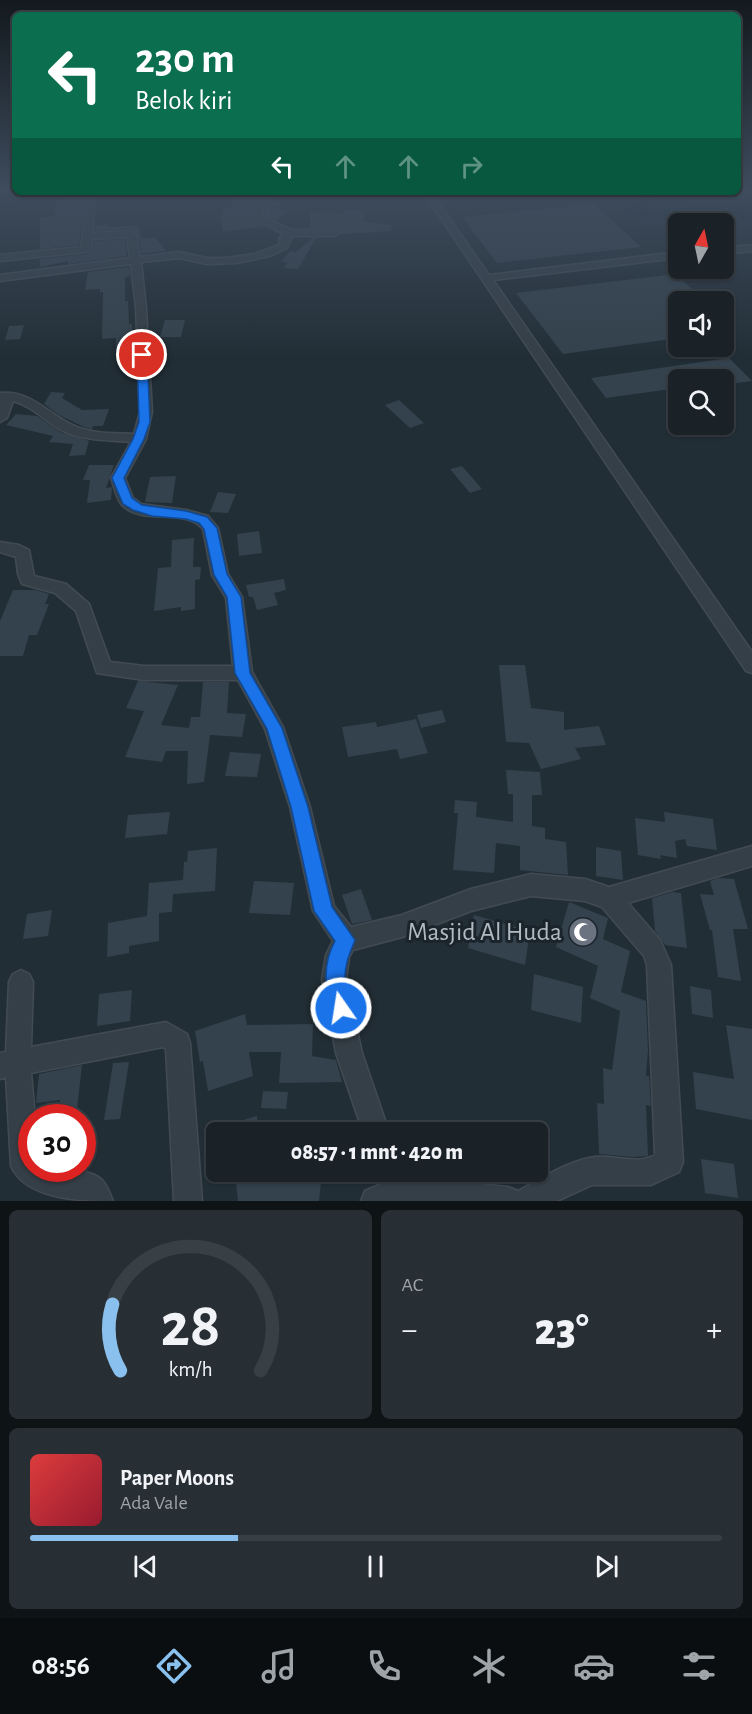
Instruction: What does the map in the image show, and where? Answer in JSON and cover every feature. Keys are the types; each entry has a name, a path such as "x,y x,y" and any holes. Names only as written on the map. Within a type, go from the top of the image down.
{"street":[{"path":"0,258 64,246"},
{"path":"87,246 89,265"},
{"path":"134,246 146,412 139,439 118,478 120,487 127,501 137,508 152,512 186,515 203,520 210,528 220,575 234,597 243,673 274,728 300,807 324,911 346,940"},
{"path":"0,278 89,265 184,255 203,260 223,261 258,255 284,246"},
{"path":"465,246 752,666"},
{"path":"734,250 752,248"},
{"path":"487,278 668,256"},
{"path":"0,418 5,397 28,402 76,431 139,439"},
{"path":"0,547 15,549 23,554 26,562 25,574 28,580 60,588 83,608 103,668 144,673 243,673"},
{"path":"609,898 752,856"},
{"path":"373,1122 345,1039 334,980 338,955 346,940 402,926 471,900 531,885 585,890 609,898 652,948 659,966 669,1161 662,1168 651,1172 592,1171 528,1201"},
{"path":"21,982 9,1064 25,1166 46,1180 91,1188 99,1201"},
{"path":"9,1064 166,1034 176,1040 188,1201"},
{"path":"375,1201 397,1182"},
{"path":"404,1182 508,1201"}],"building":[{"path":"40,246 69,246 40,249"},
{"path":"93,246 126,246 127,256 68,264 68,261 40,267 40,259 87,254"},
{"path":"140,246 162,246 166,251 142,254"},
{"path":"303,246 311,246 298,269 284,268 287,263 281,261 290,251 296,252"},
{"path":"484,246 641,247 497,263"},
{"path":"129,267 130,276 125,277 125,301 128,301 129,324 132,324 134,350 116,352 116,338 102,339 103,292 100,292 100,289 85,290 88,272"},
{"path":"668,275 668,279 681,279 694,291 668,291 668,339 563,354 516,293"},
{"path":"165,320 185,320 181,337 160,337"},
{"path":"24,325 20,339 5,340 9,326"},
{"path":"729,358 752,381 734,383 734,369 668,369 668,389 606,398 591,378"},
{"path":"51,392 65,393 62,398 82,410 109,409 103,426 93,426 92,429 84,427 59,415 44,404"},
{"path":"399,400 424,423 410,428 385,405"},
{"path":"16,414 37,416 60,432 89,441 85,455 69,456 73,444 49,442 53,436 6,425"},
{"path":"89,465 114,465 106,488 112,487 111,500 87,503 90,480 83,480"},
{"path":"462,466 482,489 470,493 450,469"},
{"path":"176,476 172,503 145,502 150,477"},
{"path":"218,492 236,494 228,513 210,512"},
{"path":"259,531 262,553 239,556 237,534"},
{"path":"194,538 193,567 201,567 200,579 195,580 195,609 181,611 181,607 154,611 158,568 171,567 172,540"},
{"path":"284,579 286,590 274,593 278,605 257,610 253,597 249,597 246,585"},
{"path":"13,590 36,590 49,594 45,604 49,604 37,635 29,635 23,656 0,656 0,621"},
{"path":"499,665 525,665 531,708 564,712 564,730 599,726 606,745 575,748 581,759 541,769 529,743 506,742"},
{"path":"138,681 178,685 161,725 189,728 191,717 200,717 203,682 229,682 227,713 246,714 242,737 210,735 204,782 187,784 188,751 166,751 162,762 125,757 144,711 126,708"},
{"path":"442,710 446,722 421,728 417,715"},
{"path":"416,719 428,753 400,759 397,749 348,757 342,727 376,722 377,727"},
{"path":"230,752 261,754 257,777 225,776"},
{"path":"506,770 540,772 542,795 532,795 532,826 545,828 545,839 566,842 568,875 520,870 520,846 496,843 494,873 453,870 458,813 454,813 455,800 477,802 476,817 513,822 513,794 508,794"},
{"path":"170,812 167,834 125,838 128,815"},
{"path":"664,812 713,819 717,850 687,846 685,839 675,841 677,858 660,855 661,859 638,855 635,818 665,822"},
{"path":"596,847 621,851 623,880 596,876"},
{"path":"217,848 215,891 173,894 172,912 159,913 159,941 129,946 129,953 107,957 108,923 147,916 149,883 183,880 184,862 187,862 188,851"},
{"path":"718,878 734,879 748,929 733,929 741,981 718,977 712,930 710,930 700,894 714,895 710,881"},
{"path":"254,881 294,883 290,915 249,913"},
{"path":"361,889 372,920 352,924 342,895"},
{"path":"673,892 681,893 687,948 665,945 655,931 652,898"},
{"path":"569,902 608,918 603,939 630,951 621,992 646,1001 648,1050 646,1076 649,1076 651,1106 646,1105 648,1156 599,1154 597,1103 604,1104 603,1068 612,1070 620,1011 590,998 598,966 556,947"},
{"path":"52,910 48,936 23,939 27,914"},
{"path":"474,915 530,931 525,965 468,948"},
{"path":"534,974 583,987 581,1023 531,1010"},
{"path":"690,986 711,990 713,1018 692,1014"},
{"path":"132,990 130,1021 97,1026 99,994"},
{"path":"245,1014 247,1025 313,1024 312,1056 336,1060 342,1082 279,1083 281,1052 249,1052 253,1076 208,1091 195,1031"},
{"path":"726,1025 752,1029 752,1120 696,1109 693,1072 734,1079"},
{"path":"129,1062 120,1119 104,1120 113,1063"},
{"path":"82,1065 78,1104 60,1104 60,1100 36,1103 39,1074"},
{"path":"263,1091 288,1092 286,1109 261,1108"},
{"path":"257,1116 258,1122 237,1122"},
{"path":"701,1159 734,1164 738,1198 705,1193"},
{"path":"321,1182 319,1201 238,1201 236,1183"}],"place":[{"name":"Masjid Al Huda","path":"583,932"}],"route":[{"path":"142,355 145,422 139,439 118,478 120,487 127,501 137,508 152,512 186,515 203,520 210,528 220,575 234,597 243,673 274,728 300,807 324,911 346,940 338,955 334,980 341,1008"}]}
